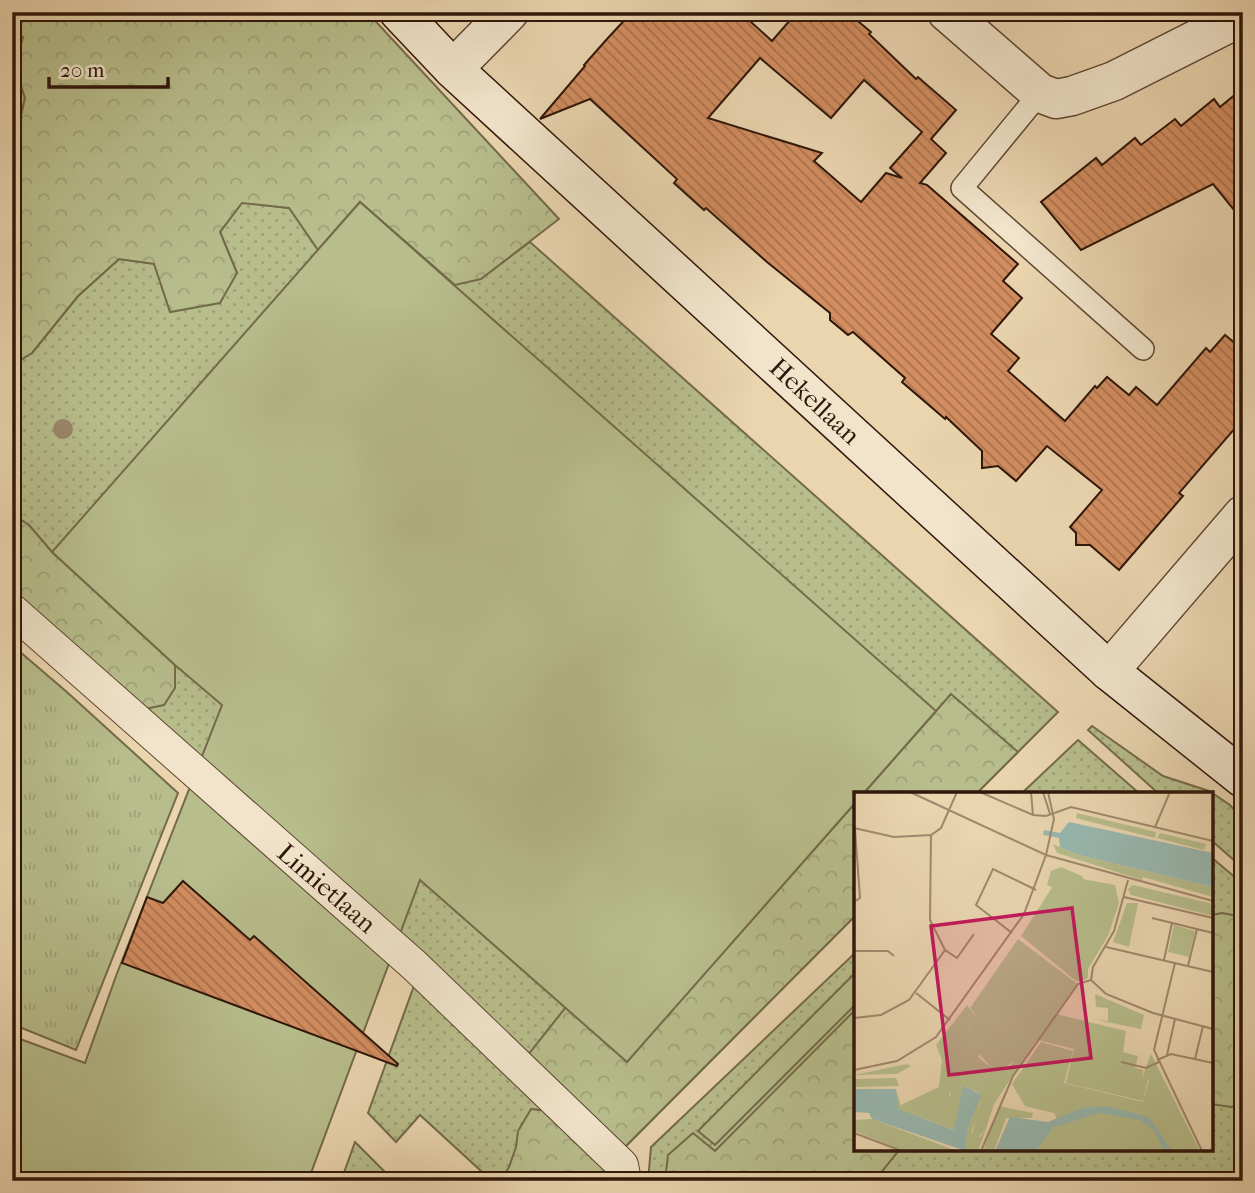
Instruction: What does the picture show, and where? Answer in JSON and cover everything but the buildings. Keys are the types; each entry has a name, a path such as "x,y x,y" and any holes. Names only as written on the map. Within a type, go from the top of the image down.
{"main road":[{"name":"Hekellaan","path":"399,12 453,69 1109,671 1243,778"},
{"path":"453,69 509,12"},
{"path":"947,12 1040,93 1056,99 1114,81 1243,16"},
{"path":"1109,671 1243,515"}],"street":[{"name":"Limietlaan","path":"12,610 414,965 622,1165 625,1181"}],"lane":[{"path":"1040,93 962,188 1143,349"}],"green space":[{"path":"12,12 367,12 559,219 481,279 455,285 360,202 318,250 289,208 242,203 220,232 237,273 220,303 170,312 154,264 119,259 78,296 32,353 12,365 12,164 16,160 18,129 25,98 15,67 23,37 12,41"},
{"path":"24,36 15,67 25,98 18,129 16,160 12,164 12,41"},
{"path":"242,202 289,208 360,202 481,278 530,242 1058,712 978,792 854,792 854,917 622,1150 140,710 52,552 29,525 12,514 12,365 32,353 78,296 119,259 237,273 220,232"},
{"path":"360,202 936,711 865,792 854,792 854,804 627,1062 420,880 308,1181 12,1181 12,1036 85,1063 116,976 222,705 52,552"},
{"path":"12,514 29,525 52,552 175,665 175,688 164,705 140,710 12,600"},
{"path":"12,645 178,793 76,1050 12,1024"},
{"path":"951,694 1018,752 978,792 865,792"},
{"path":"1092,726 1163,776 1210,792 1157,792 1088,730"},
{"path":"1078,740 1138,792 1023,792"},
{"path":"1213,794 1230,805 1243,820 1243,868 1213,842"},
{"path":"854,804 854,917 622,1150 524,1060 566,1007 627,1061"},
{"path":"1213,859 1243,884 1243,1181 648,1181 651,1147 854,954 854,1151 1213,1151"},
{"path":"1222,913 1243,917 1243,1103 1231,1107 1213,1104 1213,915"},
{"path":"854,974 854,1006 715,1145 698,1131"},
{"path":"415,983 611,1171 609,1181 474,1181 481,1171 420,1115 396,1142 368,1113"},
{"path":"854,1011 854,1151 898,1151 879,1175 879,1181 665,1181 668,1155 693,1133 715,1151"},
{"path":"531,1109 548,1111 611,1171 609,1181 500,1181 509,1167 518,1131"},
{"path":"355,1142 394,1181 341,1181"}]}
